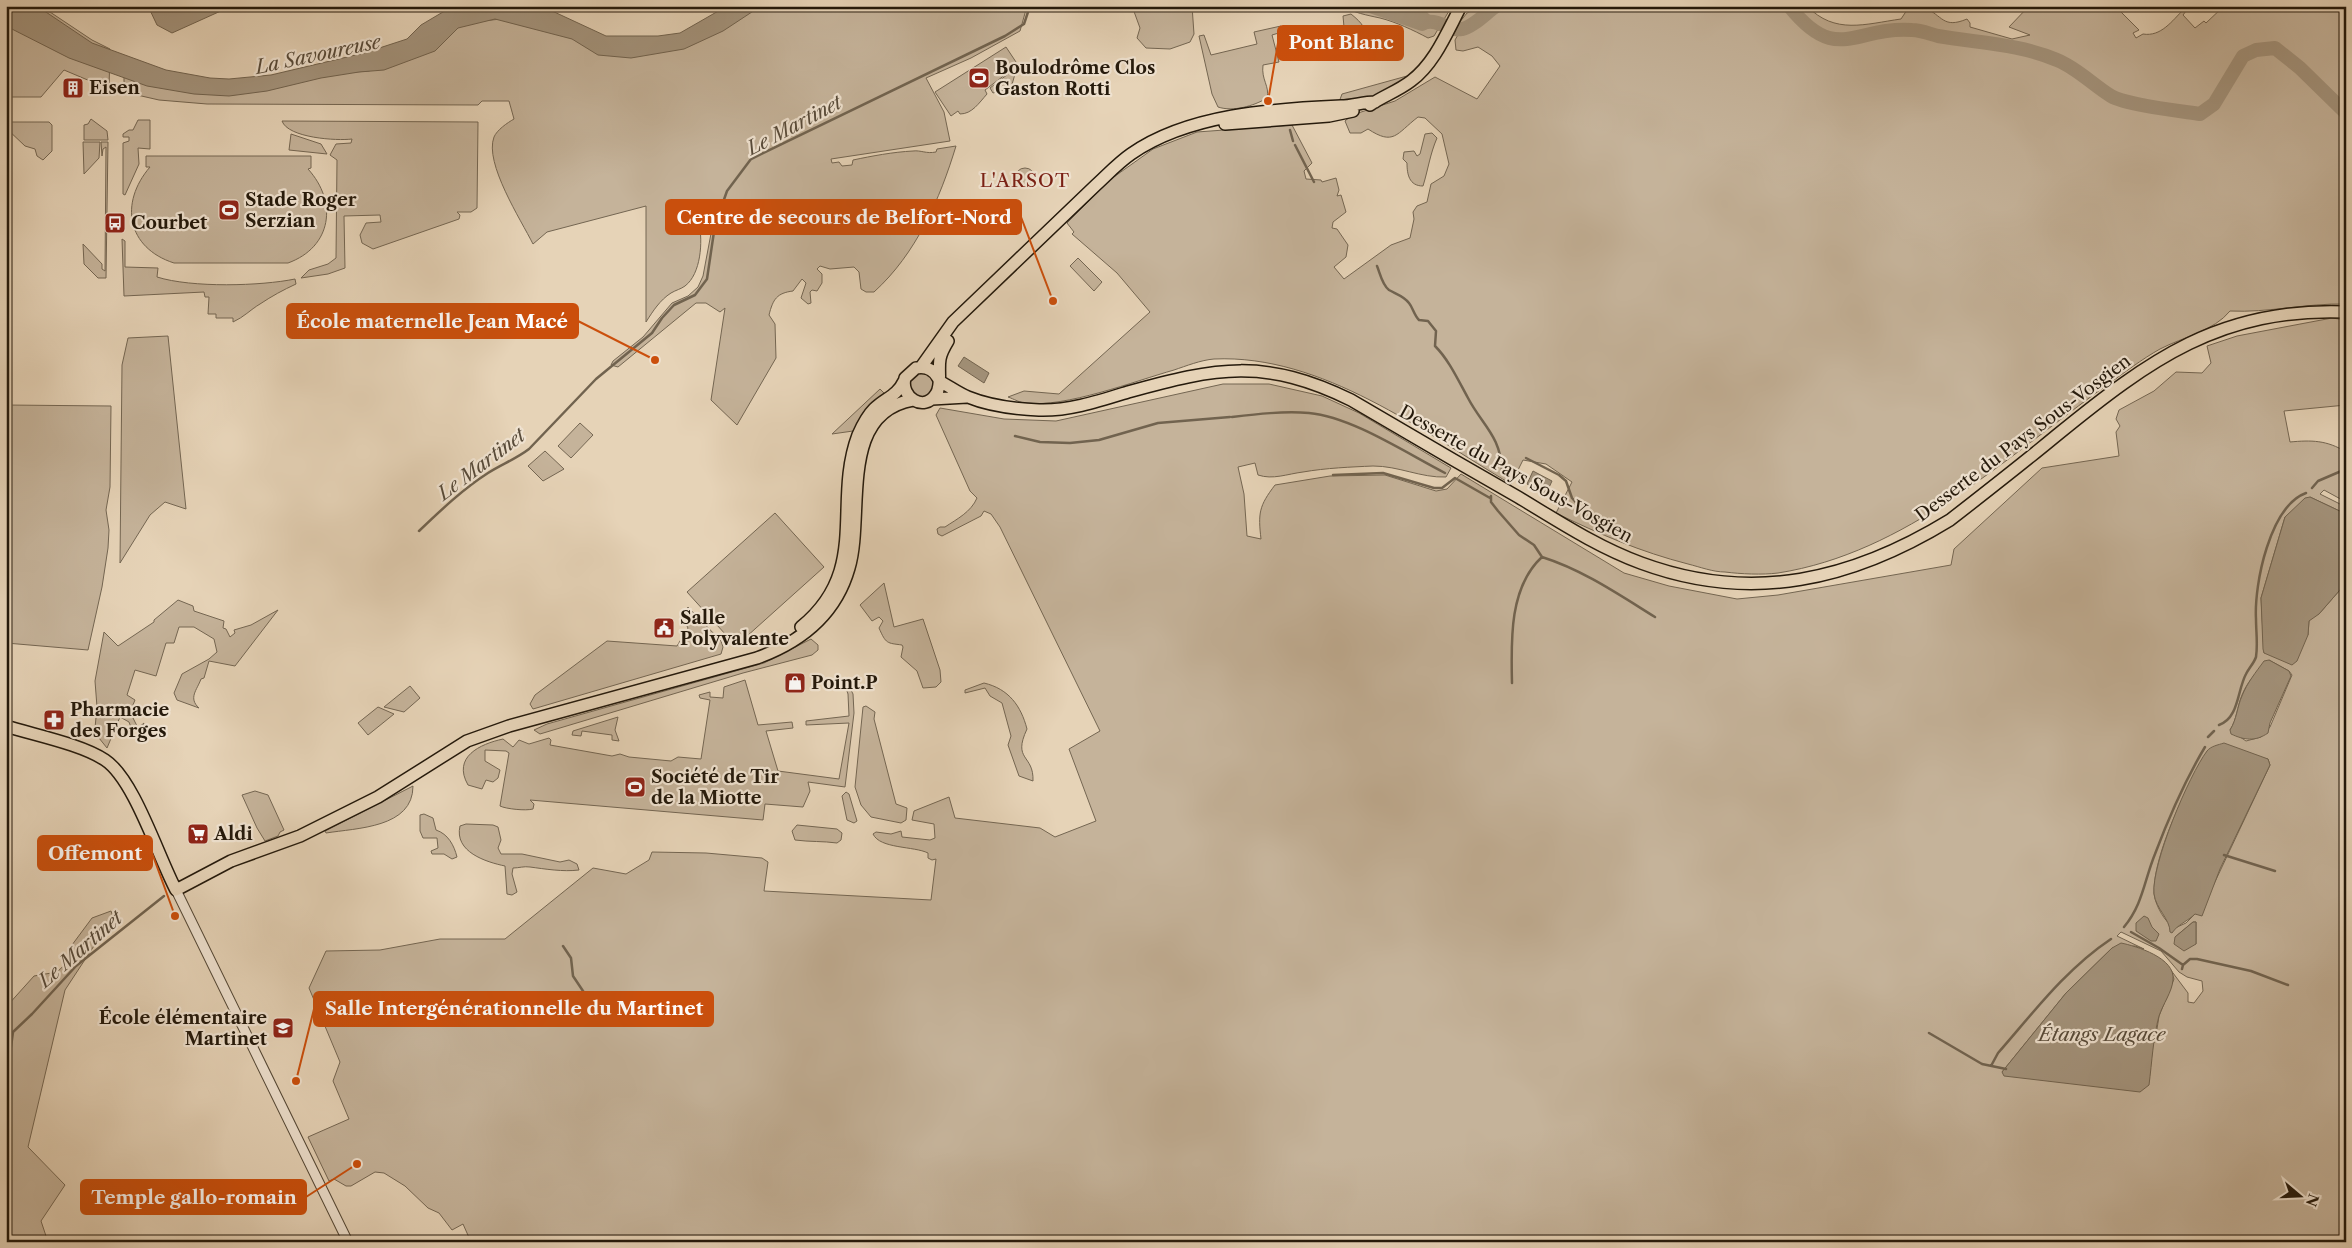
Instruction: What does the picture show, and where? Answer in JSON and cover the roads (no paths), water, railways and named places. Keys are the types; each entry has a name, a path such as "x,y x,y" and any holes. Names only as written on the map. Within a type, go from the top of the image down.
{"main road":[{"path":"921,367 953,322 1096,185 1120,163 1142,148 1168,134 1218,118 1263,111 1375,102 1412,81 1430,61 1459,10"},
{"name":"Desserte du Pays Sous-Vosgien","path":"938,380 967,397 999,405 1040,410 1077,406 1189,376 1214,372 1254,371 1292,377 1331,390 1351,400 1582,535 1639,562 1680,575 1708,580 1764,583 1793,581 1838,572 1864,564 1920,538 1950,520 2141,370 2198,338 2270,316 2346,312"},
{"path":"932,398 938,390 941,356 962,315"},
{"path":"719,667 784,640 805,624 824,603 836,579 845,553 851,467 858,435 868,416 874,409 895,395 911,370 921,367 933,370 938,380"},
{"path":"904,381 906,392 913,400"},
{"path":"6,726 73,747 102,758 112,765 126,782 163,866 176,890 230,862 300,836 378,797 467,741 509,726 757,658 787,645 811,629 830,608 844,582 854,548 857,483 864,440 870,428 884,412 900,403 913,400 923,402 932,398 967,397"}],"street":[{"path":"176,890 348,1242"}],"water":[{"path":"6,6 37,6 92,43 166,70 210,78 229,79 271,75 364,53 407,39 421,25 453,6 536,6 550,10 606,36 658,36 680,33 727,6 761,6 723,31 684,49 631,58 598,55 572,39 495,19 458,28 435,51 384,70 321,78 267,91 229,96 194,94 147,86 69,58 6,26"},
{"path":"148,6 225,6 223,10 172,33 157,25"},
{"path":"964,357 989,373 984,383 958,366"},
{"path":"1533,471 1552,481 1546,494 1527,484"},
{"path":"2310,497 2346,514 2346,583 2319,614 2309,621 2308,635 2297,661 2292,665 2264,653 2261,598 2285,517 2305,498"},
{"path":"2269,660 2289,671 2291,676 2270,723 2268,733 2254,739 2240,738 2231,734 2230,730 2240,700 2246,687 2264,661"},
{"path":"2224,743 2268,759 2270,765 2220,869 2202,916 2195,914 2172,933 2154,894 2158,863 2182,799 2199,763 2209,749"},
{"path":"2144,916 2148,918 2152,927 2159,934 2156,941 2151,941 2136,931 2136,923"},
{"path":"2193,922 2196,922 2196,944 2184,951 2174,944 2175,937"},
{"name":"Étangs Lagace","path":"2121,943 2154,954 2168,965 2172,972 2172,984 2157,1024 2149,1085 2140,1092 2004,1076 2002,1072 2066,993 2112,948"}],"waterway":[{"name":"Le Martinet","path":"419,531 470,486 529,449 596,379 652,333 674,305 695,295 707,279 715,225 727,191 751,159 1005,36 1024,24 1030,6"},
{"path":"1370,6 1422,24 1432,22 1457,29 1471,26 1496,6"},
{"path":"1411,6 1427,22"},
{"path":"1789,6 1806,24 1820,34 1834,39 1847,39 1892,30 1912,30 1938,36 2014,47 2064,63 2104,92 2118,99 2200,114 2214,104 2243,56 2256,50 2275,48 2300,68 2346,113"},
{"path":"1290,130 1293,141"},
{"path":"1295,145 1314,182"},
{"path":"1377,266 1387,288 1405,299 1419,320 1428,321 1436,331 1435,346 1449,364 1473,407 1490,432 1498,449 1502,471"},
{"path":"1232,417 1290,412 1326,416 1361,428 1445,473"},
{"path":"1015,436 1040,442 1070,443 1099,440 1158,423 1230,417"},
{"path":"1526,458 1559,475 1566,481 1572,498 1580,507 1601,518"},
{"path":"2312,488 2318,481 2346,469"},
{"path":"1333,475 1383,473 1434,488 1442,488 1455,478 1490,498"},
{"path":"2219,725 2226,721 2234,710 2243,681 2256,657 2258,586 2261,567 2274,529 2283,513 2293,501 2306,493"},
{"path":"1491,496 1491,502 1498,511 1519,535 1534,545 1542,557 1586,576 1655,617"},
{"path":"1512,683 1512,633 1518,599 1523,583 1531,569 1542,557"},
{"path":"2208,737 2214,731"},
{"path":"2124,927 2139,901 2155,854 2177,800 2205,747"},
{"path":"2224,855 2275,871"},
{"name":"Le Martinet","path":"6,1083 13,1032 76,966 164,896"},
{"path":"2131,932 2183,965 2182,969"},
{"path":"1991,1066 1998,1053 2051,992 2079,964 2111,939"},
{"path":"563,946 571,958 573,976 593,1006"},
{"path":"2183,965 2190,959 2197,959 2251,971 2288,985"},
{"path":"1929,1033 1982,1064 2006,1069"}],"place":[{"name":"Boulodrôme Clos Gaston Rotti","path":"979,78"},
{"name":"Eisen","path":"73,88"},
{"name":"Pont Blanc","path":"1268,101"},
{"name":"Stade Roger Serzian","path":"229,210"},
{"name":"Courbet","path":"115,223"},
{"name":"Centre de secours de Belfort-Nord","path":"1053,301"},
{"name":"École maternelle Jean Macé","path":"655,360"},
{"name":"Salle Polyvalente","path":"664,628"},
{"name":"Point.P","path":"795,683"},
{"name":"Pharmacie des Forges","path":"54,720"},
{"name":"Société de Tir de la Miotte","path":"635,787"},
{"name":"Aldi","path":"198,834"},
{"name":"Offemont","path":"175,916"},
{"name":"École élémentaire Martinet","path":"283,1028"},
{"name":"Salle Intergénérationnelle du Martinet","path":"296,1081"},
{"name":"Temple gallo-romain","path":"357,1164"}],"district":[{"name":"L'ARSOT","path":"1025,180"}],"water label":[{"name":"La Savoureuse","path":"318,54"}]}
